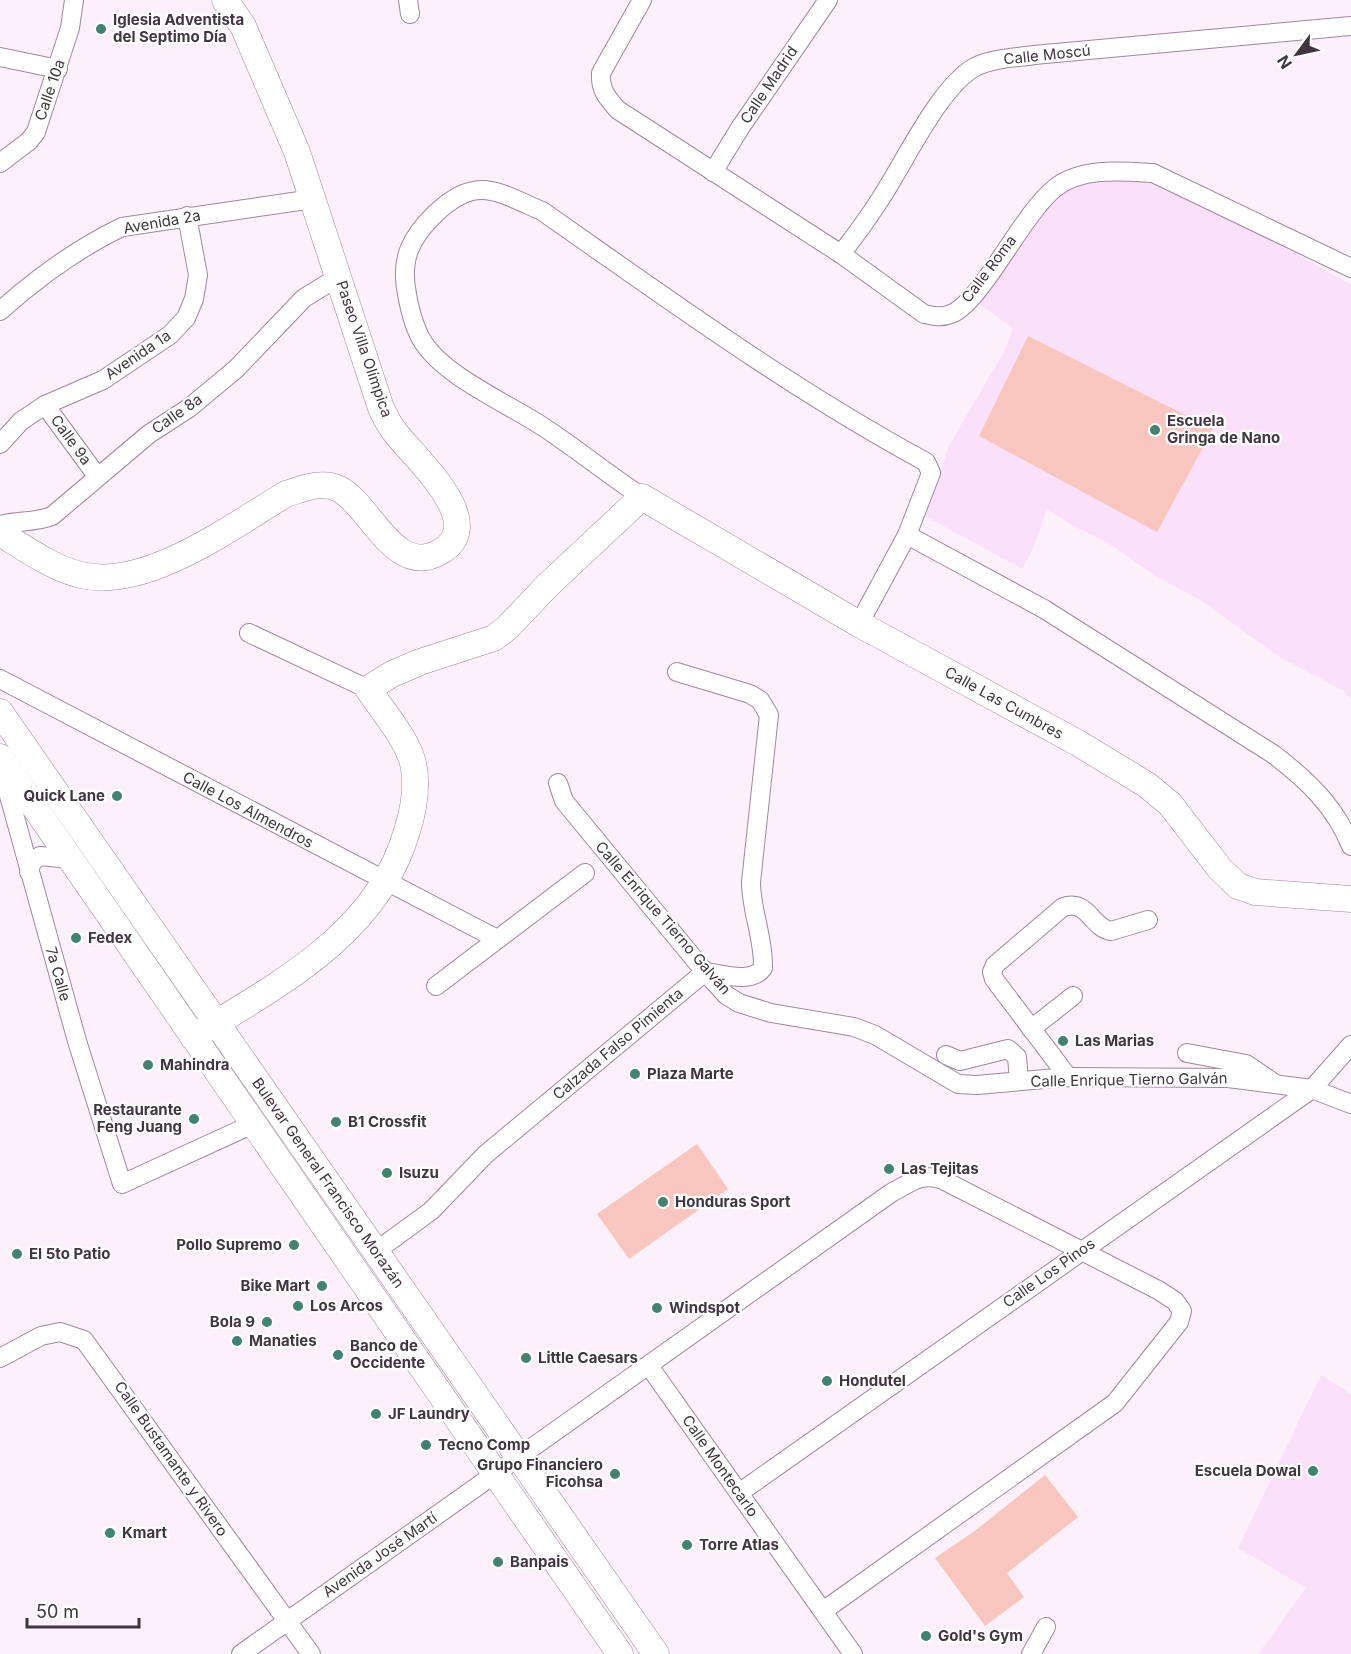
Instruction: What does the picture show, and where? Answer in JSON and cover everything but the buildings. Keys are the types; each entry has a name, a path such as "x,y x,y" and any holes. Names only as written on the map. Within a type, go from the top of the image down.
{"main road":[{"name":"Paseo Villa Olímpica","path":"0,533 54,565 81,575 98,578 151,571 286,494 304,488 328,485 348,495 391,545 405,553 423,556 439,552 450,543 456,531 454,508 448,495 394,431 384,414 340,276 270,85 243,26 225,0"},
{"name":"Calle Las Cumbres","path":"642,497 859,624 1078,743 1147,785 1170,804 1220,869 1238,886 1255,892 1351,899"},
{"path":"193,1037 300,970 336,942 366,909 403,846 412,813 416,781 412,761 368,689 392,674 420,662 494,638 642,497"},
{"name":"Bulevar General Francisco Morazán","path":"0,712 657,1654"},
{"name":"Bulevar General Francisco Morazán","path":"0,757 620,1654"}],"street":[{"name":"Calle 10a","path":"0,164 29,141 36,132 70,28 74,0"},
{"name":"Calle Roma","path":"642,0 601,73 600,86 618,110 841,255 924,314 939,317 953,314 971,298 1030,214 1056,187 1080,176 1120,171 1153,173 1351,268"},
{"name":"Calle Madrid","path":"713,172 740,128 828,0"},
{"name":"Calle Moscú","path":"841,255 881,198 933,111 964,75 975,67 990,61 1034,55 1351,26"},
{"path":"0,57 58,69"},
{"path":"642,497 546,429 445,366 422,341 415,326 408,298 404,264 412,238 457,195 465,191 485,191 505,195 542,211 772,372 855,424 926,462 931,473 907,535 859,624"},
{"name":"Avenida 2a","path":"0,310 33,282 104,236 123,227 313,199"},
{"name":"Avenida 1a","path":"0,444 21,421 45,405 103,380 170,336 186,318 194,299 198,275 187,216"},
{"name":"Calle 8a","path":"0,525 18,520 39,521 52,516 149,434 189,408 236,369 304,298 340,276"},
{"name":"Calle 9a","path":"45,405 97,476"},
{"path":"907,535 1044,609 1273,754 1299,774 1330,807 1351,846"},
{"path":"249,633 368,689"},
{"path":"677,672 750,694 760,700 769,715 751,882 753,906 764,949 763,968 755,976 747,977 705,972"},
{"name":"Calle Los Almendros","path":"0,679 497,939"},
{"name":"7a Calle","path":"0,763 77,1041 122,1184 253,1124"},
{"name":"Calle Enrique Tierno Galván","path":"558,783 564,801 705,972 726,994 739,1003 771,1012 854,1027 875,1035 958,1084 1068,1077 1228,1078 1312,1089 1351,1104"},
{"path":"29,872 32,862 40,856 70,859"},
{"path":"436,986 585,873"},
{"path":"1068,1077 994,979 992,972 995,965 1063,907 1072,904 1080,907 1105,930 1111,932 1148,920"},
{"name":"Calzada Falso Pimienta","path":"376,1251 431,1211 486,1154 705,972"},
{"path":"1031,1029 1073,996"},
{"name":"Calle Los Pinos","path":"739,1493 1081,1249 1312,1089 1351,1045"},
{"path":"946,1055 960,1061 1008,1049 1017,1057 1019,1081"},
{"path":"1187,1053 1246,1064 1275,1084"},
{"name":"Avenida José Martí","path":"241,1654 891,1193 919,1177 931,1175 944,1180 1081,1249 1175,1301 1182,1311 1179,1322 1115,1403 823,1611"},
{"name":"Calle Bustamante y Rivero","path":"0,1358 41,1336 60,1332 84,1340 311,1654"},
{"name":"Calle Montecarlo","path":"649,1366 853,1654"},
{"path":"1031,1654 1046,1627"}],"shaded area":[{"name":"Escuela Gringa de Nano","path":"1153,173 1351,285 1351,700 1344,691 1281,658 1203,602 1154,575 1108,543 1073,526 1047,509 1034,546 1022,569 923,515 939,479 948,447 1005,350 1013,328 971,298 1056,187"},
{"path":"1028,336 1213,429 1157,532 979,436"},
{"name":"Honduras Sport","path":"697,1144 728,1189 629,1259 597,1214"},
{"name":"Escuela Dowal","path":"1321,1375 1351,1394 1351,1654 1258,1654 1306,1588 1238,1548"},
{"path":"1045,1475 1078,1517 1007,1573 1024,1597 985,1626 935,1558 976,1530"}],"place":[{"name":"Iglesia Adventista del Septimo Día","path":"101,29"},
{"name":"Escuela Gringa de Nano","path":"1155,430"},
{"name":"Quick Lane","path":"117,796"},
{"name":"Fedex","path":"76,938"},
{"name":"Las Marias","path":"1063,1041"},
{"name":"Mahindra","path":"148,1065"},
{"name":"Plaza Marte","path":"635,1074"},
{"name":"Restaurante Feng Juang","path":"194,1119"},
{"name":"B1 Crossfit","path":"336,1122"},
{"name":"Las Tejitas","path":"889,1169"},
{"name":"Isuzu","path":"387,1173"},
{"name":"Honduras Sport","path":"663,1202"},
{"name":"Pollo Supremo","path":"294,1245"},
{"name":"El 5to Patio","path":"17,1254"},
{"name":"Bike Mart","path":"322,1286"},
{"name":"Los Arcos","path":"298,1306"},
{"name":"Windspot","path":"657,1308"},
{"name":"Bola 9","path":"267,1322"},
{"name":"Manaties","path":"237,1341"},
{"name":"Banco de Occidente","path":"338,1355"},
{"name":"Little Caesars","path":"526,1358"},
{"name":"Hondutel","path":"827,1381"},
{"name":"JF Laundry","path":"376,1414"},
{"name":"Tecno Comp","path":"426,1445"},
{"name":"Escuela Dowal","path":"1313,1471"},
{"name":"Grupo Financiero Ficohsa","path":"615,1474"},
{"name":"Kmart","path":"110,1533"},
{"name":"Torre Atlas","path":"687,1545"},
{"name":"Banpais","path":"498,1562"},
{"name":"Gold's Gym","path":"926,1636"}]}
